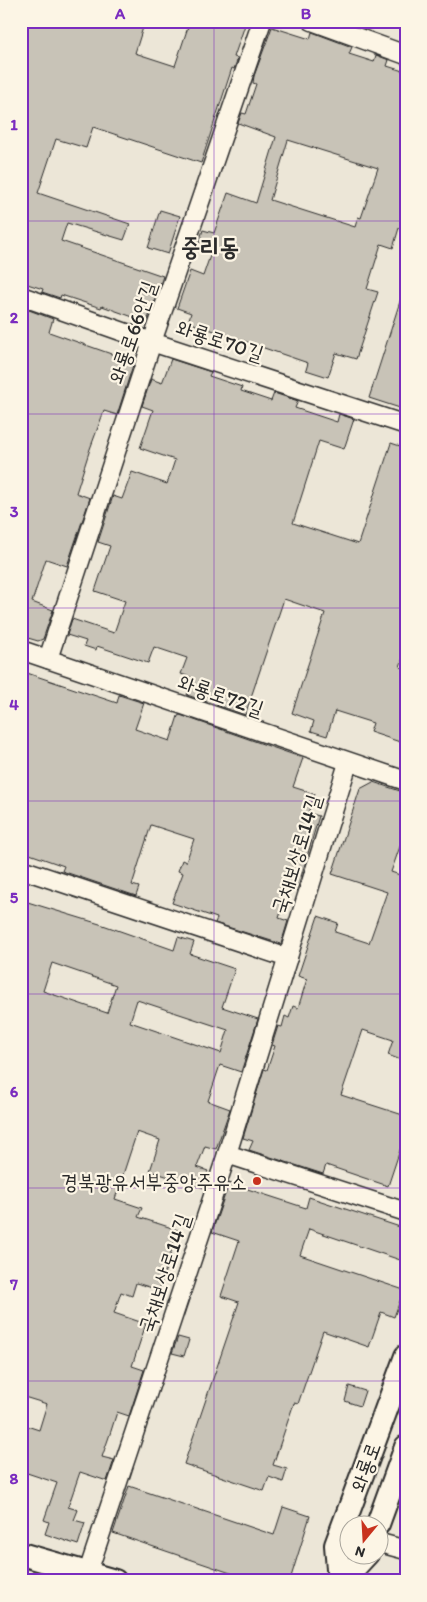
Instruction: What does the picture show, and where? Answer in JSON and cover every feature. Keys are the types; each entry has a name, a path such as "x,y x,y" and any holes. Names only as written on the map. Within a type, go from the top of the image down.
{"main road":[{"name":"와룡로","path":"351,1514 406,1356"},
{"name":"와룡로","path":"382,1514 406,1447"},
{"name":"와룡로","path":"340,1539 336,1545 341,1581"},
{"path":"21,1554 115,1581"},
{"name":"와룡로","path":"341,1581 357,1564"}],"street":[{"name":"와룡로66안길","path":"48,659 152,342 262,21"},
{"path":"312,21 404,50"},
{"name":"와룡로70길","path":"21,296 152,342 406,425"},
{"name":"와룡로72길","path":"21,650 348,763 406,781"},
{"name":"국채보상로14길","path":"88,1572 228,1154 348,763"},
{"path":"21,869 288,958"},
{"path":"228,1154 406,1212"},
{"path":"390,1546 406,1550"}],"shaded area":[{"path":"21,21 406,21 406,1581 21,1581"}],"building":[{"path":"21,21 145,21 135,53 175,66 190,21 233,21 245,25 234,57 238,58 234,69 232,68 201,163 93,127 86,148 56,139 38,193 130,224 124,240 67,223 61,241 163,276 147,322 102,306 101,308 61,295 60,298 42,292 43,289 21,282"},
{"path":"272,27 310,39 312,32 352,47 349,54 374,62 376,55 389,60 387,66 406,72 406,230 399,228 393,248 381,244 367,289 378,292 356,359 336,353 328,377 306,370 308,363 188,322 191,313 177,308 190,271 203,276 213,247 199,242 203,230 214,233 228,193 256,203 276,137 238,123 242,113 246,114 256,84 253,83","holes":["288,140 378,168 361,218 358,217 355,227 270,200"]},
{"path":"160,210 180,216 168,254 148,248"},
{"path":"403,292 406,292 406,410 369,398"},
{"path":"21,307 53,319 49,332 134,362 117,415 104,411 90,449 76,493 90,498 67,566 46,559 32,602 53,610 43,639 38,641 21,636"},
{"path":"171,359 211,372 209,376 242,387 241,391 271,401 274,393 298,401 295,408 337,422 339,414 354,419 344,449 319,441 293,523 358,544 391,443 406,448 406,648 400,667 406,669 406,744 370,732 373,723 335,711 327,736 311,731 314,721 292,713 325,613 284,599 245,715 187,695 193,678 181,674 187,658 154,647 148,663 97,646 96,650 84,646 86,641 67,635 72,619 114,633 125,601 95,591 110,546 98,542 113,496 122,499 132,472 167,484 175,460 140,448 153,410 142,406 151,379 162,383"},
{"path":"21,671 117,703 119,695 144,703 135,729 170,741 178,716 180,715 303,758 293,787 315,794 308,813 319,816 297,891 289,888 279,918 288,921 281,944 215,923 217,918 172,903 183,873 178,871 182,860 186,862 194,839 151,825 132,885 139,887 136,896 62,871 64,866 21,851"},
{"path":"373,782 406,793 406,839 403,838 391,872 406,877 406,1062 388,1055 393,1040 363,1030 341,1095 406,1116 406,1132 388,1186 326,1165 323,1174 249,1150 253,1141 243,1138 264,1069 267,1070 275,1046 272,1045 278,1026 282,1027 285,1016 289,1018 293,1006 298,1008 307,979 298,976 318,916 338,923 335,932 369,943 387,892 332,874 360,789"},
{"path":"21,900 103,925 174,950 178,937 194,942 190,954 235,969 222,1007 258,1019 241,1072 220,1065 208,1101 230,1109 216,1149 205,1146 197,1167 208,1171 204,1188 150,1171 160,1140 137,1132 115,1199 142,1208 138,1217 178,1230 159,1290 136,1283 132,1296 121,1292 114,1313 146,1324 132,1366 144,1370 129,1416 117,1412 102,1457 114,1460 107,1481 80,1472 68,1507 78,1510 74,1520 85,1523 78,1545 45,1534 49,1522 44,1520 57,1483 21,1471 21,1424 39,1430 47,1404 21,1396","holes":["52,963 116,985 107,1013 43,991","137,1000 228,1030 221,1053 130,1022"]},
{"path":"229,1183 306,1208 309,1197 406,1229 406,1262 309,1229 300,1255 404,1290 394,1317 381,1312 369,1347 323,1331 298,1404 294,1403 273,1465 287,1469 283,1482 269,1477 264,1491 184,1464 239,1302 221,1296 239,1241 212,1232"},
{"path":"178,1337 189,1340 184,1356 172,1353"},
{"path":"349,1386 365,1391 360,1406 345,1401"},
{"path":"129,1486 274,1535 283,1507 310,1516 291,1577 288,1581 254,1581 113,1533"}],"place":[{"name":"경북광유서부중앙주유소","path":"257,1181"}],"district":[{"name":"중리동","path":"210,246"}]}
